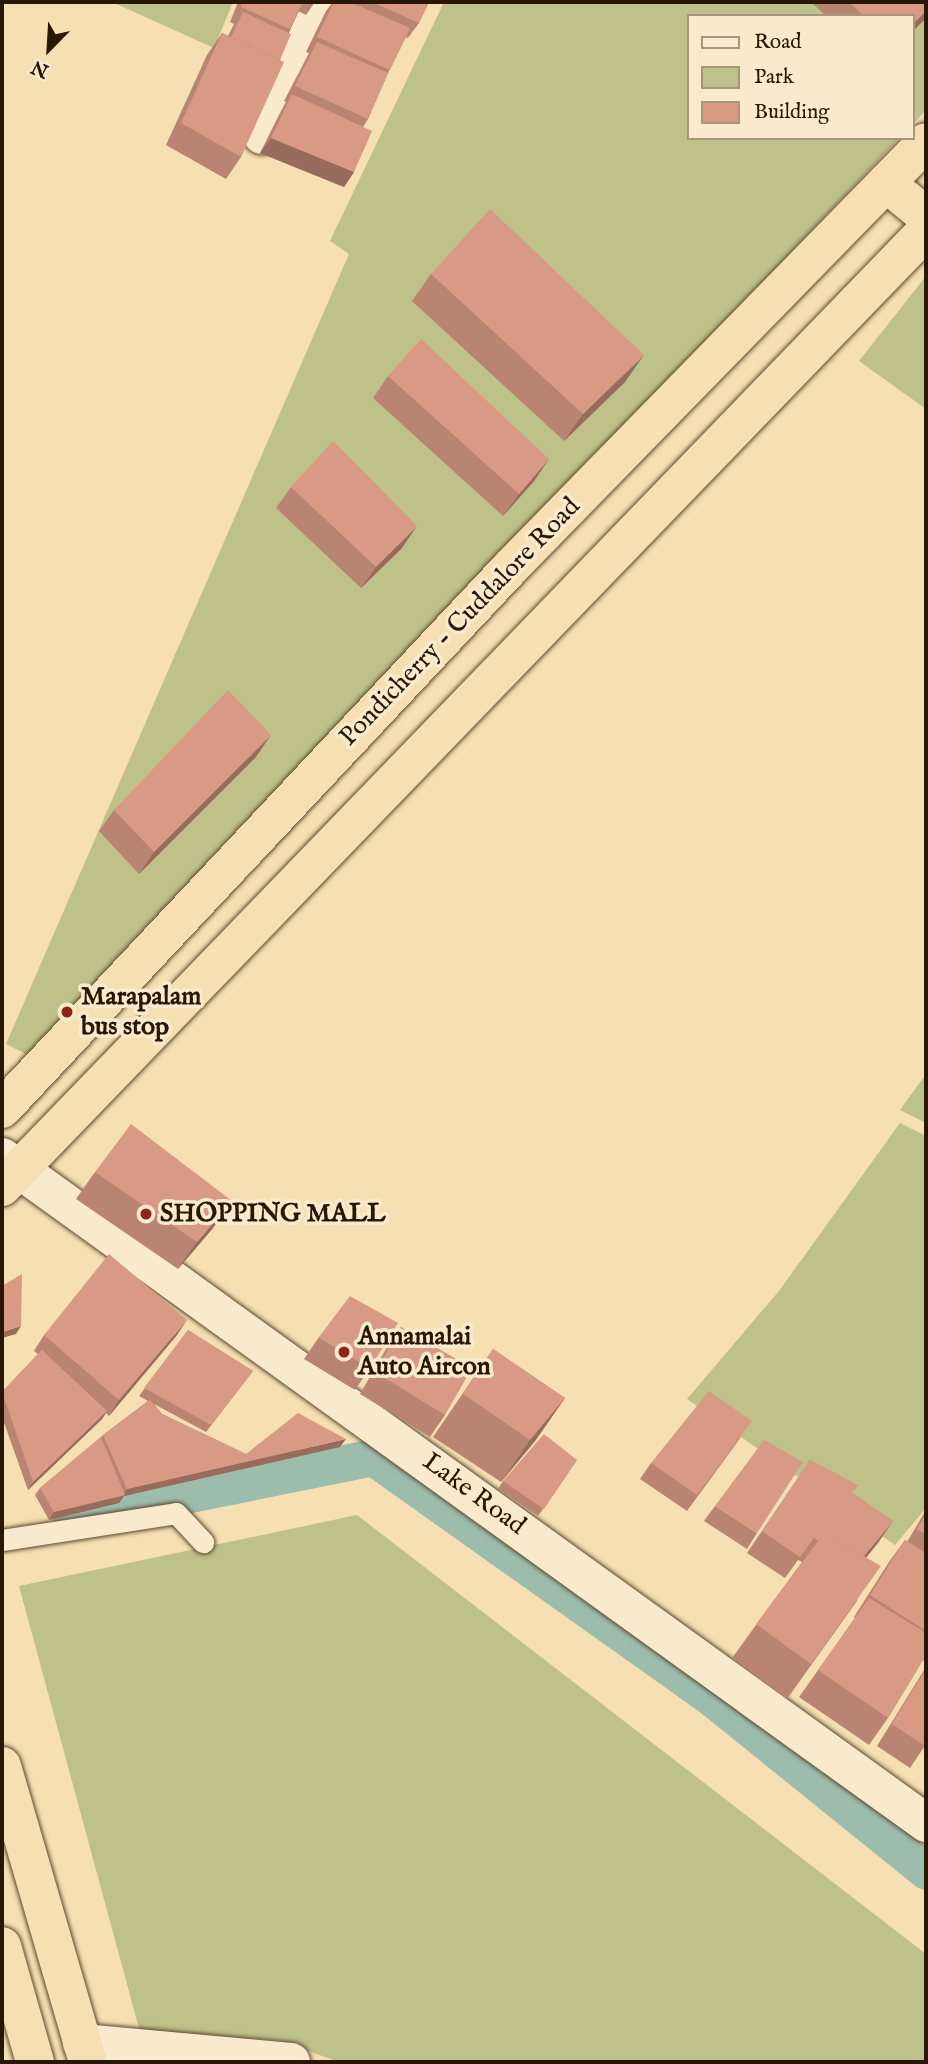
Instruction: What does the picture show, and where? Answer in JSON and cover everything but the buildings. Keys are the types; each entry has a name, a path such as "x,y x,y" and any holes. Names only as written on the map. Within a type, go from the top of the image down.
{"highway":[{"name":"Pondicherry - Cuddalore Road","path":"2,1109 510,568 926,142"},
{"path":"886,183 926,216"},
{"path":"7,1172 926,231"},
{"path":"2,1766 85,2052"},
{"path":"2,1946 35,2062"}],"street":[{"path":"262,135 324,2"},
{"name":"Lake Road","path":"7,1172 413,1452 926,1823"},
{"path":"85,2052 292,2062"}],"lane":[{"path":"2,1540 176,1513 203,1542"}],"green space":[{"path":"112,2 233,2 214,48"},
{"path":"444,2 926,2 926,110 914,123 914,14 687,14 687,140 897,140 32,1057 6,1044 349,254 330,241"},
{"path":"926,276 926,409 859,361"},
{"path":"926,1074 926,1123 900,1110"},
{"path":"900,1123 926,1136 926,1508 895,1545 687,1399 779,1291"},
{"path":"357,1515 926,1954 926,2062 339,2062 277,2040 140,2032 19,1586"}],"waterway":[{"path":"71,1518 373,1457 707,1694 926,1871"}],"place":[{"name":"Marapalam bus stop","path":"67,1012"},
{"name":"SHOPPING MALL","path":"146,1214"},
{"name":"Annamalai Auto Aircon","path":"344,1352"}]}
